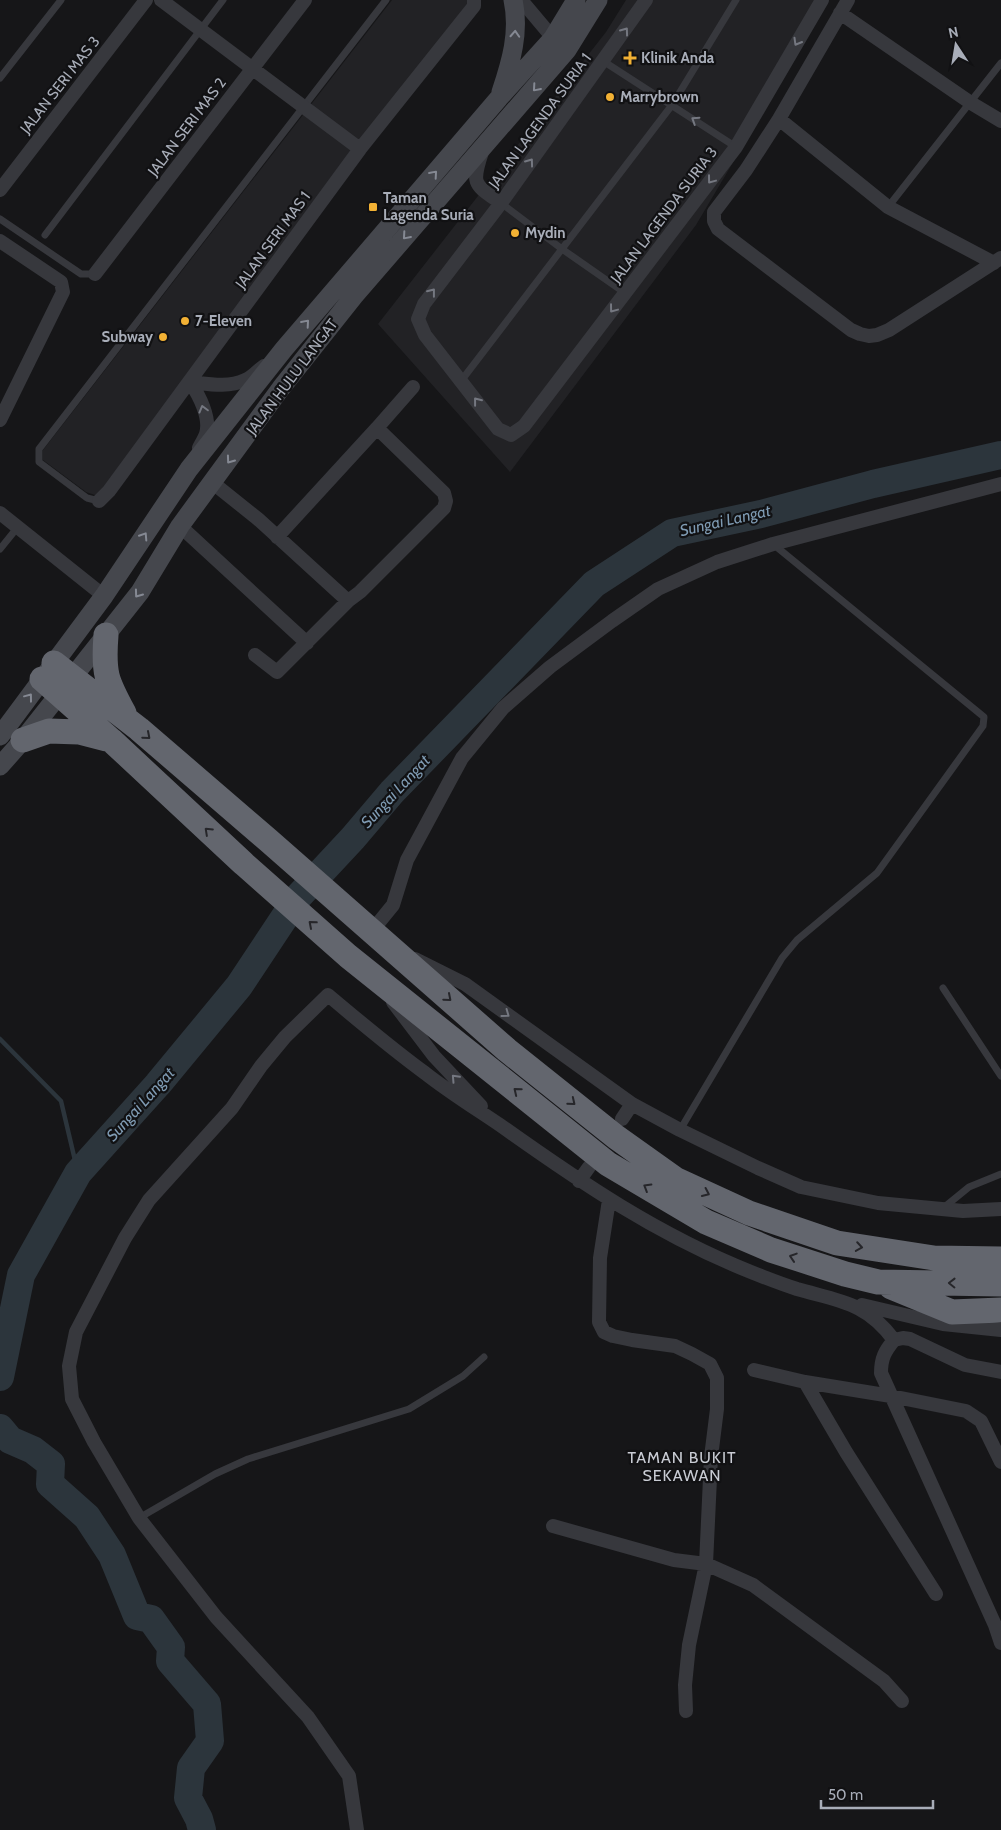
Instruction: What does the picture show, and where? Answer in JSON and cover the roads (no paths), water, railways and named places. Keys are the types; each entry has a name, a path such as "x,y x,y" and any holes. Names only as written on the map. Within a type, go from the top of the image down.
{"highway":[{"path":"106,635 104,665 109,686 127,720"},
{"path":"57,678 127,720 268,840 507,1050 616,1137 674,1179 749,1213 837,1244 934,1258 1001,1259"},
{"path":"57,678 111,740 244,864 348,956 608,1164 706,1222 771,1250 845,1274 878,1282 952,1312 1001,1310"},
{"path":"12,738 49,731 79,732 111,740"},
{"path":"878,1282 1001,1284"}],"main road":[{"path":"499,98 513,54 516,33 513,0"},
{"name":"JALAN HULU LANGAT","path":"0,766 12,738 57,678 104,596 189,469 284,349 499,98 553,38 576,0"},
{"name":"JALAN HULU LANGAT","path":"57,678 106,635 140,592 180,526 281,388 354,296 567,50 598,0"}],"street":[{"name":"JALAN SERI MAS 3","path":"0,190 146,0"},
{"path":"161,0 360,148"},
{"name":"JALAN SERI MAS 2","path":"95,274 305,0"},
{"name":"JALAN SERI MAS 1","path":"99,501 109,491 190,382 360,148 474,6 474,0"},
{"path":"521,0 553,38 567,50"},
{"name":"JALAN LAGENDA SURIA 1","path":"461,382 425,335 418,319 424,304 501,203 646,0"},
{"name":"JALAN LAGENDA SURIA 3","path":"461,382 498,428 511,434 524,426 736,146 822,0"},
{"path":"848,0 779,119 746,170 714,212 714,221 718,229 836,320 860,334 877,335 889,330 998,260"},
{"path":"840,13 971,103 1001,121"},
{"path":"779,119 888,206 998,260"},
{"path":"482,149 476,171 476,183 501,203"},
{"path":"0,241 61,282 63,292 0,420"},
{"path":"190,382 227,385 246,380 284,349"},
{"path":"189,469 206,432 205,411 199,396 190,382"},
{"path":"277,537 413,387"},
{"path":"255,654 277,672 444,508 446,501 444,493 377,428"},
{"path":"213,483 348,601"},
{"path":"1001,484 773,544 716,562 658,588 550,667 502,708 462,758 407,860 394,905 373,932 465,984 632,1104 680,1130 801,1187 878,1203 963,1211 1001,1209"},
{"path":"0,513 104,596"},
{"path":"180,526 307,643"},
{"path":"373,976 434,1056 501,1126"},
{"path":"357,1830 349,1776 313,1724 216,1617 139,1518 94,1442 72,1399 69,1366 76,1332 125,1238 149,1200 232,1108 261,1066 285,1037 328,995 426,1074 579,1181 642,1221 750,1272 796,1289 855,1305 885,1327 894,1340"},
{"path":"622,1119 632,1104"},
{"path":"579,1181 589,1167"},
{"path":"609,1200 600,1258 599,1322 604,1332 632,1340 675,1346 710,1364 717,1378 718,1408 711,1457 706,1564 689,1645 685,1685 686,1711"},
{"path":"796,1289 943,1324 1001,1330"},
{"path":"1001,1372 965,1365 910,1339 902,1338 894,1340 881,1362 881,1373 996,1625 1001,1643"},
{"path":"754,1370 805,1382 966,1411 981,1421 1001,1462"},
{"path":"805,1382 846,1452 936,1594"},
{"path":"554,1526 674,1560 706,1564 753,1585 884,1681 902,1701"}],"lane":[{"path":"0,78 61,0"},
{"path":"45,235 223,0"},
{"path":"99,501 87,498 39,462 39,449 386,0"},
{"path":"461,382 672,106 736,0"},
{"path":"603,61 736,146"},
{"path":"888,206 1001,63"},
{"path":"501,203 562,250 625,293"},
{"path":"0,219 80,274 95,274"},
{"path":"0,549 17,528"},
{"path":"680,1130 782,958 797,940 877,873 983,726 984,717 773,544"},
{"path":"943,988 1001,1076"},
{"path":"941,1209 969,1186 1001,1174"},
{"path":"139,1518 214,1474 248,1459 409,1409 463,1376 484,1356"}],"waterway":[{"name":"Sungai Langat","path":"0,1377 21,1275 78,1173 158,1084 239,986 298,897 353,838 392,792 594,584 672,533 761,514 873,484 1001,455"},
{"path":"0,1039 61,1101 78,1173"},
{"name":"Sungai Langat","path":"0,1428 10,1440 33,1450 51,1464 50,1484 87,1517 112,1555 137,1616 151,1619 171,1647 170,1661 207,1704 210,1741 191,1768 188,1798 199,1819 202,1830"}],"place":[{"name":"Klinik Anda","path":"630,58"},
{"name":"Marrybrown","path":"610,97"},
{"name":"Taman Lagenda Suria","path":"373,207"},
{"name":"Mydin","path":"515,233"},
{"name":"7-Eleven","path":"185,321"},
{"name":"Subway","path":"163,337"}],"district":[{"name":"TAMAN BUKIT SEKAWAN","path":"682,1466"}]}
